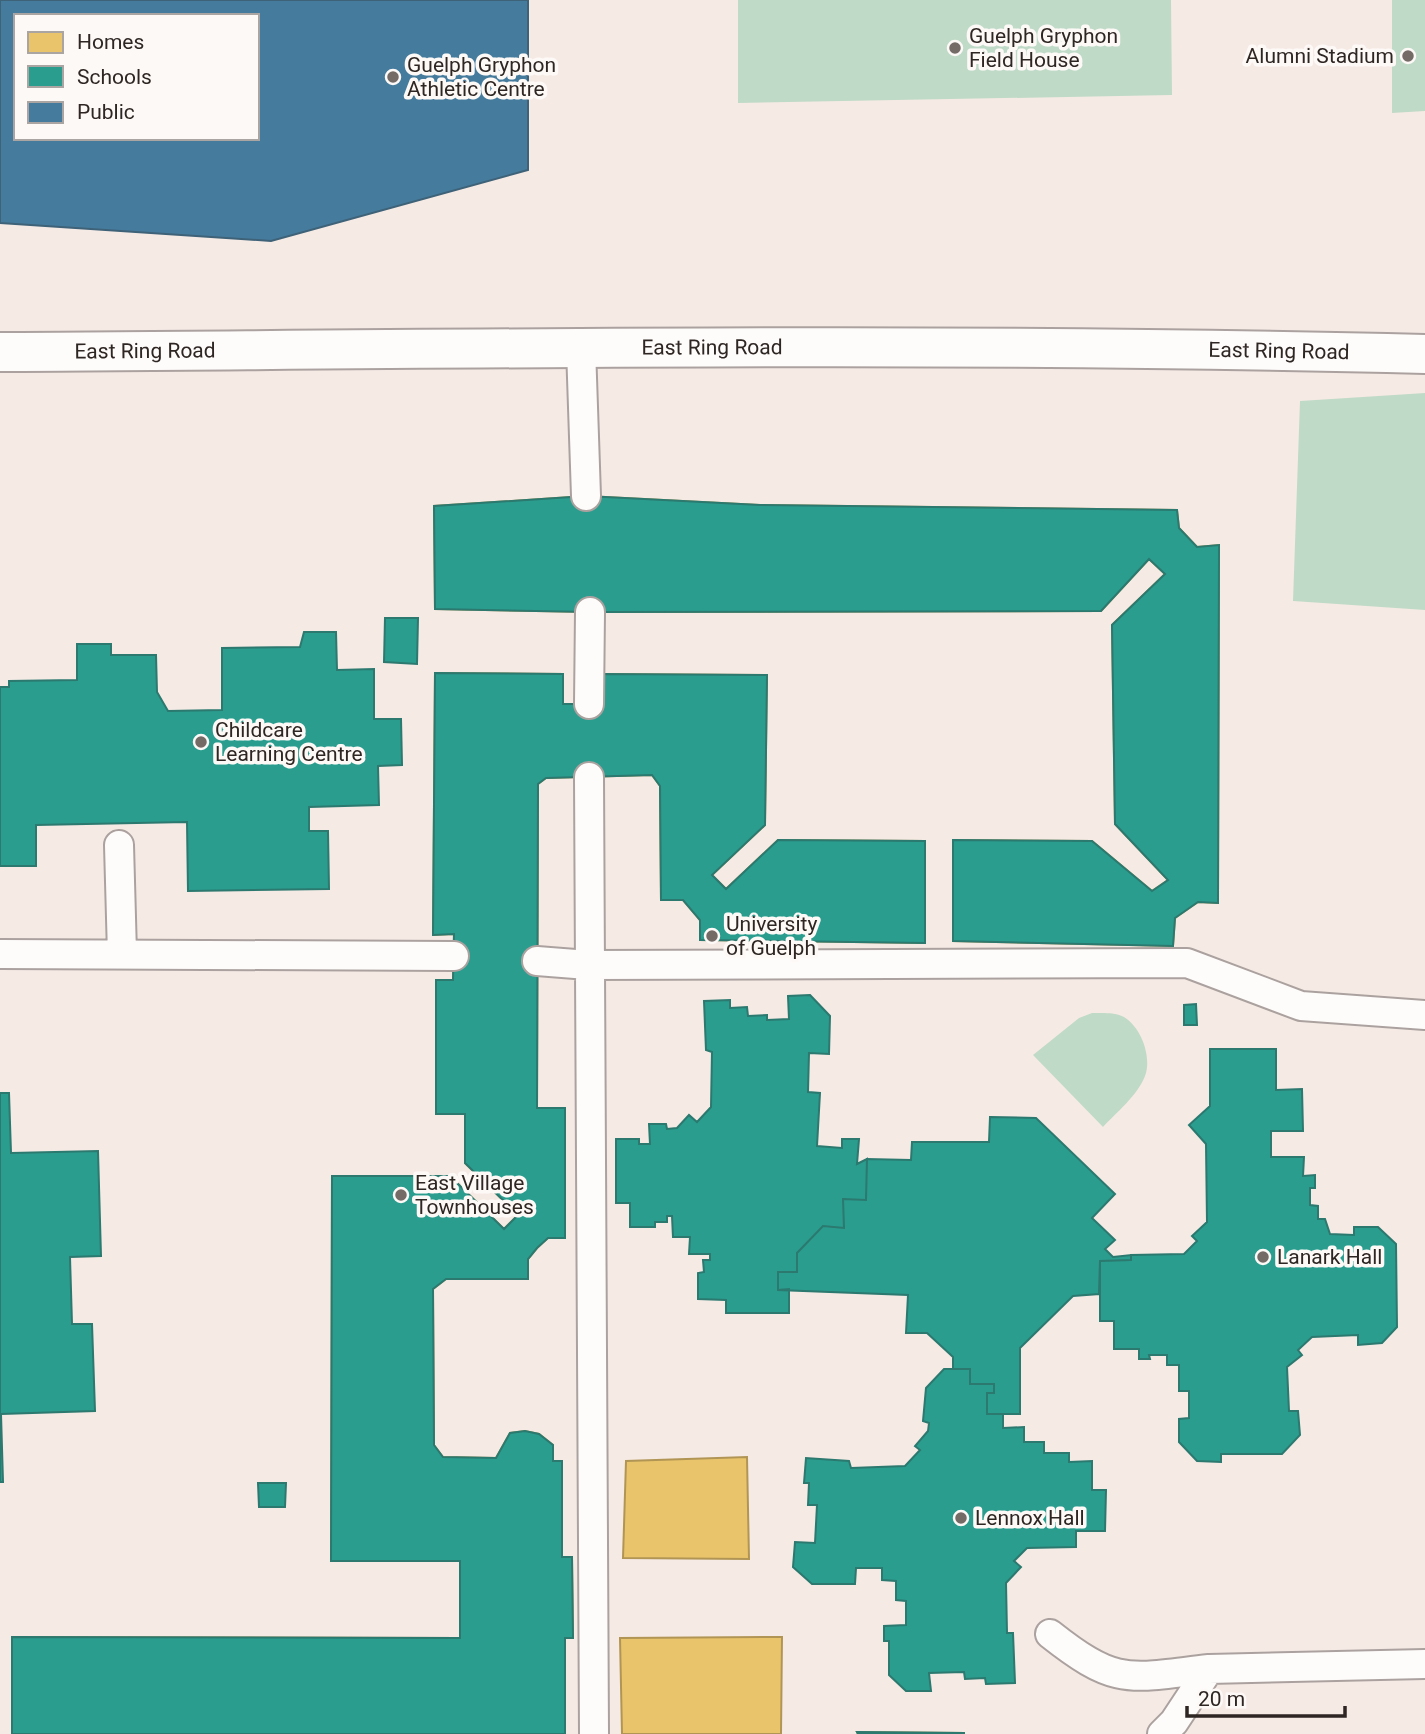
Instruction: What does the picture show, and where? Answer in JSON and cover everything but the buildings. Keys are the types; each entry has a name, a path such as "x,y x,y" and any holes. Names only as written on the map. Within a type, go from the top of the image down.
{"street":[{"name":"East Ring Road","path":"0,352 581,348 1270,350 1425,354"}],"lane":[{"path":"581,348 586,496"},
{"path":"589,704 590,612"},
{"path":"589,776 594,1734"},
{"path":"119,845 122,954"},
{"path":"0,954 454,956"},
{"path":"537,961 588,965 1187,963 1301,1006 1425,1015"},
{"path":"1050,1634 1084,1662 1107,1673 1132,1678 1209,1669 1425,1664"},
{"path":"1162,1734 1174,1722 1209,1669"}],"green space":[{"name":"Guelph Gryphon Field House","path":"738,0 1171,0 1172,95 738,103"},
{"name":"Alumni Stadium","path":"1392,0 1425,0 1425,111 1392,113"},
{"path":"1425,393 1425,610 1293,601 1300,401"},
{"path":"1092,1013 1117,1014 1130,1022 1144,1044 1147,1061 1145,1076 1137,1090 1103,1127 1033,1055 1079,1018"}],"place":[{"name":"Guelph Gryphon Field House","path":"955,48"},
{"name":"Alumni Stadium","path":"1408,56"},
{"name":"Guelph Gryphon Athletic Centre","path":"393,77"},
{"name":"Childcare Learning Centre","path":"201,742"},
{"name":"University of Guelph","path":"712,936"},
{"name":"East Village Townhouses","path":"401,1195"},
{"name":"Lanark Hall","path":"1263,1257"},
{"name":"Lennox Hall","path":"961,1518"}]}
